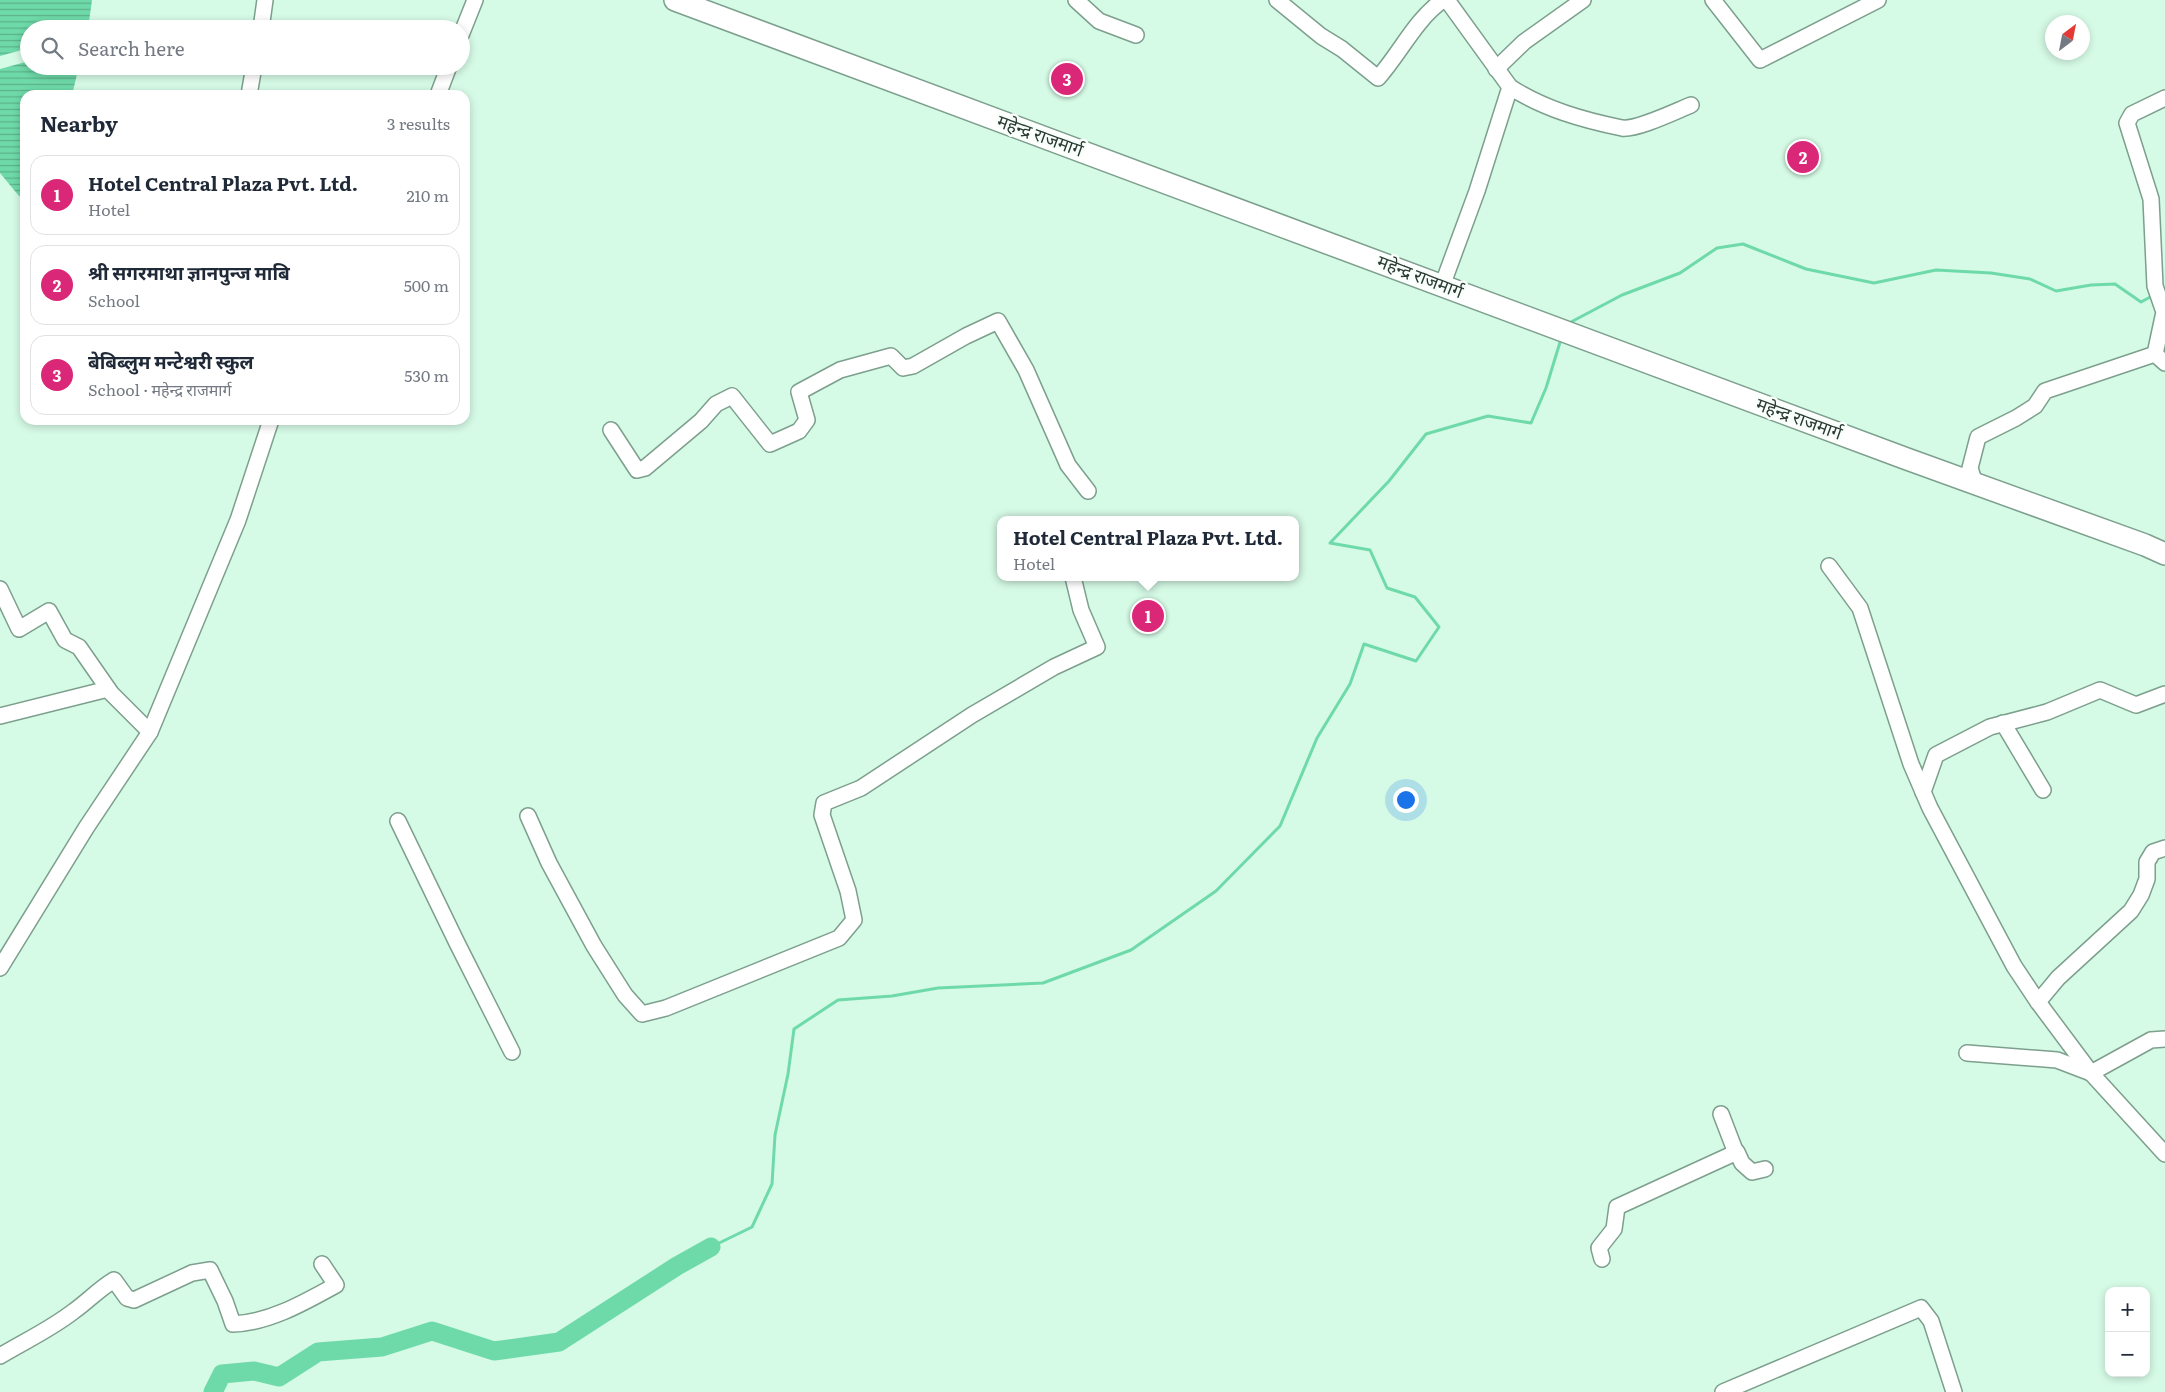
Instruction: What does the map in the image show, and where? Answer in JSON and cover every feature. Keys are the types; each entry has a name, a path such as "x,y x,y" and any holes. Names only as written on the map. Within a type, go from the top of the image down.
{"highway":[{"name":"महेन्द्र राजमार्ग","path":"675,0 1975,484 2158,550"}],"street":[{"path":"262,20 265,0"},
{"path":"467,20 475,0"},
{"path":"1076,0 1099,21 1136,35"},
{"path":"1277,0 1321,36 1342,49 1378,78 1394,61 1411,33 1428,11 1443,0"},
{"path":"1447,0 1510,87 1527,98 1558,111 1631,129 1691,105"},
{"path":"1496,68 1524,42 1583,0"},
{"path":"1714,0 1760,60 1878,0"},
{"path":"250,90 252,75"},
{"path":"440,90 446,75"},
{"path":"1442,286 1477,191 1510,87"},
{"path":"1975,484 1970,468 1978,437 2035,406 2045,391 2160,359 2164,312 2155,286 2151,199 2127,123 2132,114 2165,98"},
{"path":"611,430 637,470 645,468 701,421 716,404 732,396 770,444 799,431 807,420 799,392 840,370 891,356 904,368 912,366 966,336 998,321 1026,370 1068,465 1088,491"},
{"path":"0,968 86,828 150,732 238,520 269,425"},
{"path":"1829,566 1860,608 1908,756 1923,792 2014,966 2038,1002 2091,1073 2165,1154"},
{"path":"528,816 548,863 594,946 625,995 642,1014 666,1008 839,938 854,920 848,891 822,815 824,803 861,788 972,714 1054,668 1097,647 1081,610 1074,581"},
{"path":"0,589 19,629 49,611 65,640 79,648 108,689 150,732"},
{"path":"0,716 108,689"},
{"path":"1923,792 1936,755 1990,727 2047,712 2100,690 2136,705 2165,694"},
{"path":"2003,723 2043,790"},
{"path":"398,821 512,1052"},
{"path":"2038,1002 2058,978 2131,911 2142,896 2147,880 2147,862 2153,852 2165,848"},
{"path":"1967,1053 2057,1060 2091,1073 2151,1040 2165,1039"},
{"path":"1721,1114 1736,1153 1742,1163 1752,1172 1765,1169"},
{"path":"1602,1259 1599,1248 1614,1229 1617,1207 1736,1153"},
{"path":"0,1356 45,1331 75,1310 100,1288 114,1280 127,1298 134,1300 192,1273 210,1270 234,1324 243,1324 273,1315 336,1285 322,1264"},
{"path":"1723,1392 1921,1308 1931,1321 1954,1392"}],"shaded area":[{"path":"0,0 92,0 89,20 20,20 20,50 0,56"},
{"path":"20,63 20,75 77,75 73,90 20,90 20,196 0,173 0,69"}],"waterway":[{"path":"1569,325 1571,322 1622,295 1680,273 1717,248 1743,244 1806,269 1874,283 1936,270 1991,273 2030,279 2056,291 2091,285 2115,284 2141,302 2154,295"},
{"path":"711,1247 752,1227 772,1184 775,1135 788,1074 794,1029 838,1000 892,996 938,988 1043,983 1131,950 1216,891 1280,826 1317,738 1350,684 1364,644 1416,661 1439,627 1415,597 1387,588 1370,550 1330,543 1389,481 1426,434 1488,416 1531,423 1546,388 1561,339"},
{"path":"213,1392 222,1374 254,1371 279,1377 318,1352 382,1347 432,1331 494,1351 559,1342 677,1266 711,1247"}],"place":[{"name":"बेबिब्लुम मन्टेश्वरी स्कुल","path":"1067,79"},
{"name":"श्री सगरमाथा ज्ञानपुन्ज माबि","path":"1803,157"},
{"name":"Hotel Central Plaza Pvt. Ltd.","path":"1148,616"}]}
